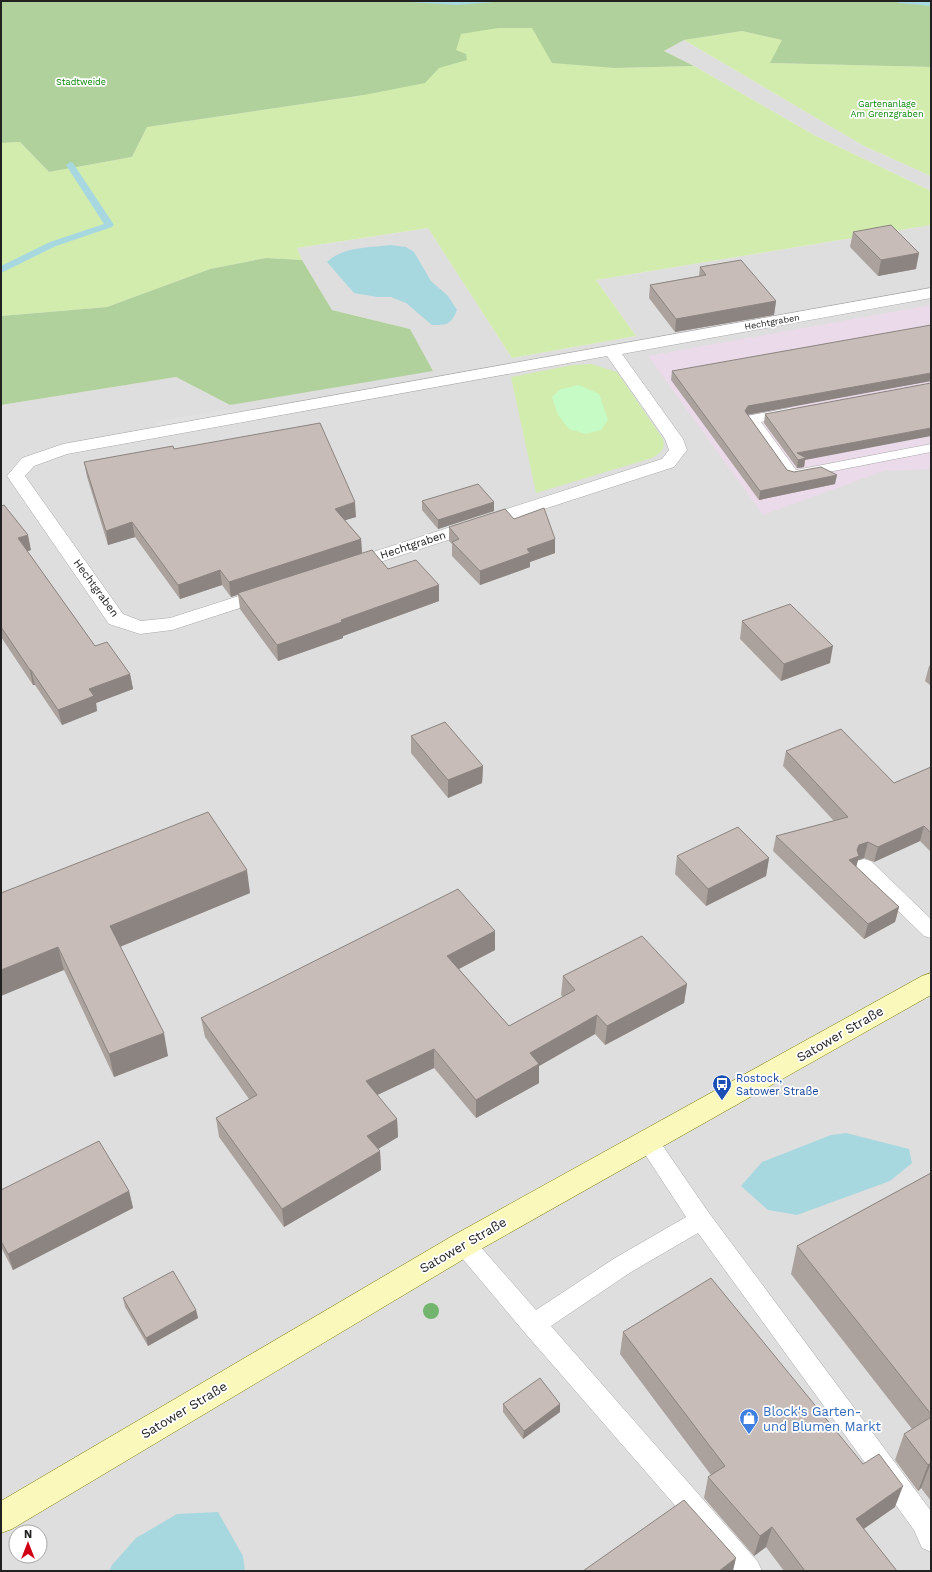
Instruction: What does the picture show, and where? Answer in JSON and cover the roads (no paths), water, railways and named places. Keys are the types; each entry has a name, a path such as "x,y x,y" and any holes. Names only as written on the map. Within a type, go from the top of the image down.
{"main road":[{"name":"Satower Straße","path":"1,1518 464,1244 931,983"}],"street":[{"name":"Hechtgraben","path":"285,587 172,624 140,628 116,619 16,476 28,462 63,449 931,293"},
{"name":"Hechtgraben","path":"330,572 668,463 678,450 674,439 612,351"}],"lane":[{"path":"806,409 752,419 792,475 931,448"},
{"path":"864,866 931,931"},
{"path":"648,1142 701,1220 923,1521 931,1538"},
{"path":"533,1325 623,1266 701,1220"},
{"path":"464,1244 533,1325 749,1571"}],"water":[{"path":"392,1 508,1 457,5"},
{"path":"391,245 406,247 414,252 431,281 448,296 457,310 453,319 448,323 432,325 406,303 391,297 377,297 354,293 327,262 349,250"},
{"path":"846,1133 909,1149 912,1163 890,1181 797,1215 768,1210 741,1186 762,1162 831,1135"},
{"path":"218,1512 243,1556 245,1571 109,1571 112,1565 136,1538 177,1514"}],"waterway":[{"path":"899,1 931,4"},
{"path":"1,270 53,244 109,225 70,165"}],"place":[{"name":"Rostock, Satower Straße","path":"722,1101"},
{"name":"Block's Garten- und Blumen Markt","path":"749,1435"}],"park label":[{"name":"Stadtweide","path":"81,82"},
{"name":"Gartenanlage Am Grenzgraben","path":"887,110"}]}
